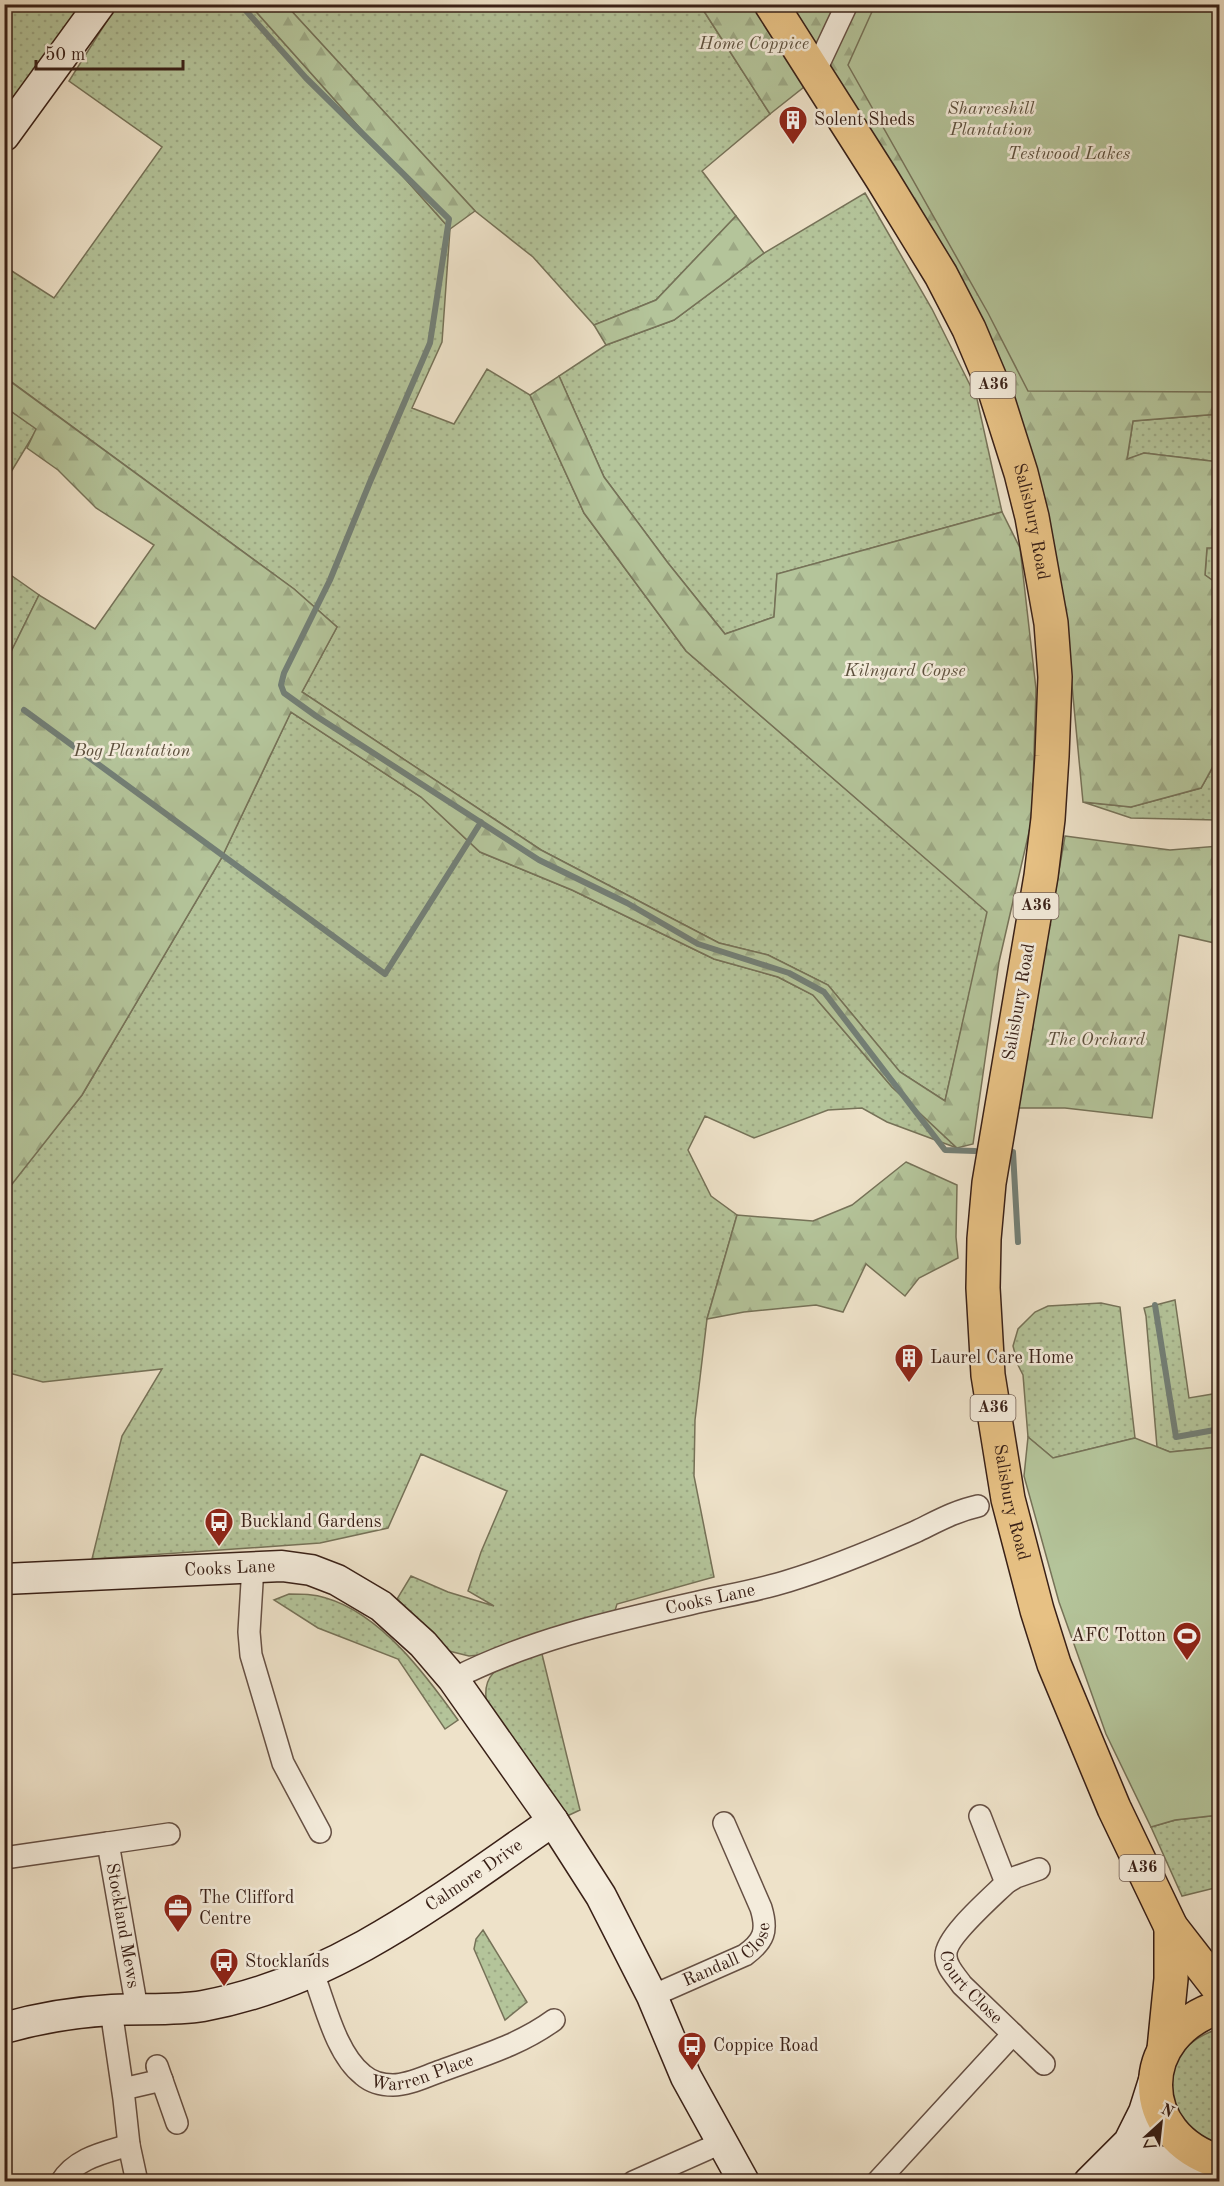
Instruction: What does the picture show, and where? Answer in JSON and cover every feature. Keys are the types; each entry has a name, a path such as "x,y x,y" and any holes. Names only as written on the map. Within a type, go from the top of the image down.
{"main road":[{"name":"Salisbury Road","path":"771,4 941,275 969,330 994,388 1032,517 1051,623 1055,677 1052,756 1041,876 989,1183 983,1288 988,1375 1008,1499 1037,1610 1051,1653 1114,1808 1171,1927 1220,1990"},
{"name":"Salisbury Road","path":"1171,1927 1171,1979 1156,2091 1159,2108 1171,2131 1189,2149 1204,2158 1220,2163"},
{"path":"1160,2062 1174,2034 1187,2022 1220,2007"}],"street":[{"path":"4,136 100,4"},
{"path":"815,72 847,4"},
{"name":"Cooks Lane","path":"453,1679 510,1653 561,1636 790,1580 908,1534 966,1504"},
{"path":"253,1566 249,1632 251,1655 283,1763 320,1832"},
{"name":"Cooks Lane","path":"4,1579 282,1566 311,1570 337,1580 381,1606 423,1644 453,1679 553,1821"},
{"path":"980,1816 1006,1883"},
{"path":"553,1821 601,1896 652,1996 686,2077 744,2181"},
{"name":"Calmore Drive","path":"4,2028 62,2015 124,2009 202,2006 254,1993 313,1973 380,1938 553,1821"},
{"name":"Randall Close","path":"652,1996 746,1955 754,1949 765,1932 766,1922 761,1908 724,1823"},
{"name":"Stockland Mews","path":"4,1858 169,1834"},
{"name":"Stockland Mews","path":"108,1843 124,2009 123,2089 129,2145 137,2181"},
{"name":"Court Close","path":"1039,1869 1006,1883 951,1940 945,1952 951,1971 962,1985 1044,2064"},
{"name":"Warren Place","path":"313,1973 348,2059 363,2076 372,2082 406,2084 508,2047 554,2020"},
{"name":"Court Close","path":"877,2181 1013,2034"},
{"path":"1093,2177 1129,2142 1144,2112 1160,2062"},
{"path":"123,2089 159,2073 177,2123"},
{"path":"633,2181 721,2143"},
{"path":"61,2181 69,2169 78,2163 129,2145"},
{"path":"1093,2177 1123,2165 1154,2160 1220,2163"}],"green space":[{"path":"5,5 82,5 5,108"},
{"path":"117,5 250,5 450,229 442,342 412,408 454,424 487,369 530,395 584,513 686,651 988,912 945,1101 900,1072 828,985 768,955 719,943 541,850 302,692 337,627 294,589 5,377 4,266 54,298 162,147 69,81"},
{"path":"250,5 286,5 475,211 450,229"},
{"path":"286,5 700,5 770,114 702,171 736,216 656,300 594,325 533,257 475,211"},
{"name":"Home Coppice","path":"700,5 758,5 809,83 770,114"},
{"name":"Testwood Lakes","path":"792,5 1203,5 1219,290 1219,414 1133,421 1127,459 1144,453 1219,462 1219,548 1207,548 1205,575 1219,585 1219,756 1201,788 1131,807 1083,802 1064,601 1010,394 832,71"},
{"name":"Testwood Lakes","path":"875,5 1219,5 1219,392 1028,391 988,313 848,65"},
{"path":"865,193 932,309 977,399 1002,512 777,574 774,617 725,634 668,563 604,477 559,376 606,345 674,320 764,253"},
{"path":"736,216 764,253 674,320 606,345 594,325 656,300"},
{"path":"559,376 604,477 668,563 725,634 774,617 777,574 1002,512 1020,548 1036,689 1032,819 999,962 973,1144 957,1148 892,1087 813,995 778,977 714,959 572,890 480,852 421,797 291,712 221,859 82,1095 5,1193 5,664 39,595 95,629 154,545 96,508 58,470 27,448 36,429 5,407 4,377 294,589 337,627 302,692 541,850 719,943 768,955 828,985 900,1072 945,1101 987,912 686,651 584,513 530,395"},
{"path":"5,407 37,429 5,482"},
{"path":"1219,414 1219,462 1144,453 1127,460 1133,421"},
{"path":"1207,547 1219,548 1219,585 1205,575"},
{"path":"5,571 39,595 5,664"},
{"path":"291,712 421,797 480,852 572,890 714,959 778,977 813,995 892,1087 957,1148 887,1122 862,1108 828,1110 754,1138 705,1116 688,1150 711,1196 737,1215 707,1319 695,1420 694,1476 714,1577 617,1604 614,1614 479,1655 469,1656 449,1651 397,1599 411,1576 448,1592 494,1606 468,1591 481,1552 507,1491 421,1454 388,1528 320,1543 92,1559 122,1436 162,1369 43,1382 5,1372 4,1193 82,1095 221,859"},
{"path":"1219,756 1220,820 1131,818 1083,802 1131,807 1201,788"},
{"name":"The Orchard","path":"1065,836 1170,850 1219,846 1219,944 1179,935 1152,1118 1065,1108 1018,1108"},
{"path":"906,1162 957,1185 958,1258 919,1278 905,1296 866,1264 843,1312 816,1305 744,1312 707,1319 737,1215 813,1221 852,1205"},
{"path":"1175,1300 1189,1398 1219,1393 1219,1447 1170,1452 1157,1447 1144,1308"},
{"path":"1101,1303 1120,1307 1135,1438 1053,1458 1028,1437 1023,1375 1013,1346 1018,1329 1035,1312 1048,1306"},
{"path":"1028,1437 1053,1458 1135,1438 1170,1452 1219,1447 1219,1815 1175,1820 1151,1827 1106,1734 1059,1602 1024,1476"},
{"path":"289,1594 326,1598 365,1617 401,1648 432,1684 458,1720 445,1729 398,1659 318,1628 274,1600"},
{"path":"541,1650 580,1810 565,1817 489,1712 486,1697 487,1685 497,1669"},
{"path":"1219,1815 1219,1887 1182,1896 1151,1827 1175,1820"},
{"path":"483,1930 527,2002 505,2020 474,1949 476,1939"},
{"path":"1219,2029 1219,2150 1177,2118 1171,2080 1175,2062 1180,2054 1194,2041"}],"waterway":[{"path":"240,4 306,78 449,219 430,343 330,580 284,673 281,685 284,693 539,860 627,903 698,944 789,973 824,992 945,1150 975,1151"},
{"path":"24,710 385,974 481,822"},
{"path":"1011,1152 1013,1152 1018,1242"},
{"path":"1155,1305 1176,1437 1220,1429"}],"place":[{"name":"Solent Sheds","path":"793,146"},
{"name":"Laurel Care Home","path":"909,1384"},
{"name":"Buckland Gardens","path":"219,1548"},
{"name":"AFC Totton","path":"1187,1662"},
{"name":"The Clifford Centre","path":"178,1934"},
{"name":"Stocklands","path":"224,1988"},
{"name":"Coppice Road","path":"692,2072"}],"park label":[{"name":"Sharveshill Plantation","path":"991,119"},
{"name":"Kilnyard Copse","path":"905,671"},
{"name":"Bog Plantation","path":"132,751"}]}
